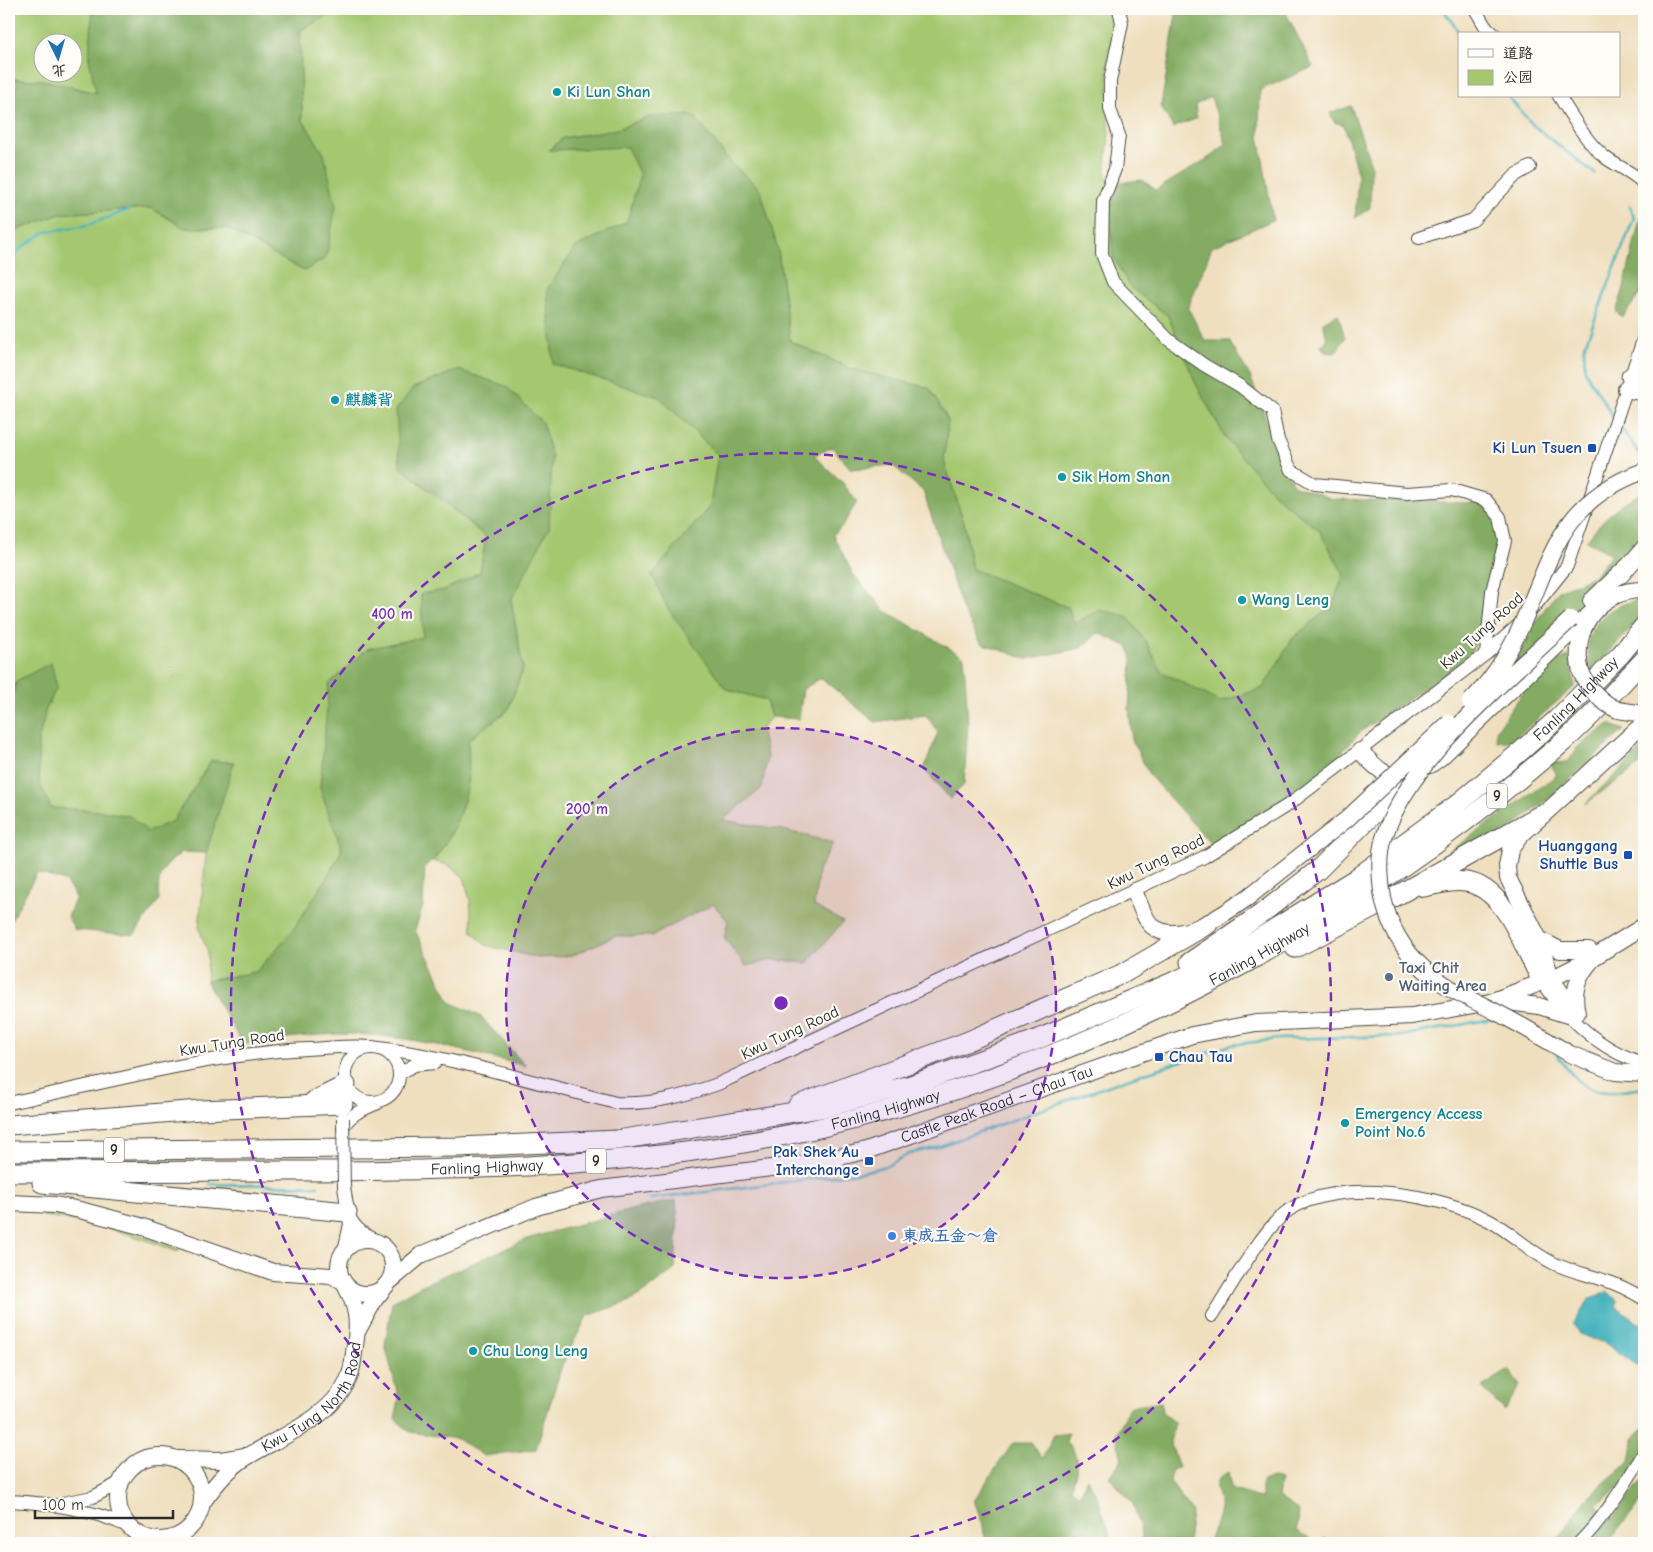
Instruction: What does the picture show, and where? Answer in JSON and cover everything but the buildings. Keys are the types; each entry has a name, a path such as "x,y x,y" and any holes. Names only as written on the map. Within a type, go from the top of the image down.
{"highway":[{"name":"Fanling Highway","path":"9,1151 452,1148 617,1140 839,1105 911,1084 1036,1040 1180,979 1253,942 1391,854 1455,806 1521,752 1557,719 1621,654 1644,626"},
{"name":"Fanling Highway","path":"9,1172 408,1171 539,1165 689,1151 850,1121 978,1081 1112,1029 1198,988 1279,945 1371,889 1440,840 1566,740 1641,663"},
{"path":"1123,1003 1203,953 1268,909 1318,870 1374,813 1419,772"},
{"path":"1112,1029 1216,987 1389,900 1542,814"},
{"path":"1389,900 1425,887 1448,883 1464,882 1485,888 1501,903 1546,977"},
{"path":"769,1116 974,1038 1124,973 1208,924"},
{"path":"9,1125 200,1110 345,1106"},
{"path":"9,1182 69,1185 182,1198 347,1212"}],"main road":[{"path":"1634,383 1644,393"},
{"path":"1134,891 1150,925 1162,932 1174,932 1208,924 1248,898 1347,819 1472,700 1493,675 1511,647 1549,555 1566,527 1602,492 1644,471"},
{"path":"1644,548 1584,624 1578,645 1581,672 1589,687 1599,699 1618,710 1644,714"},
{"path":"1628,566 1452,734 1426,763 1391,818 1383,840 1380,868 1386,913 1395,934 1407,952 1424,969 1456,992 1498,1013 1570,1054 1615,1072 1644,1074"},
{"path":"1360,751 1377,769 1386,774 1397,777 1419,772 1441,757 1596,609 1621,592 1644,590"},
{"path":"1546,977 1539,939 1508,878 1507,866 1510,850 1514,843 1542,814 1644,723"},
{"path":"1623,743 1644,731"},
{"name":"Castle Peak Road – Chau Tau","path":"1591,953 1644,915"},
{"name":"Castle Peak Road – Chau Tau","path":"421,1255 528,1210 601,1189 812,1163 866,1151 1192,1035 1256,1023 1404,1016 1490,1002 1546,977 1644,926"},
{"path":"1490,1002 1503,1001 1538,1006 1572,1014 1577,980 1591,953 1560,950 1539,939"},
{"name":"Castle Peak Road – Chau Tau","path":"1464,1007 1546,977"},
{"path":"9,1203 55,1205 117,1219 273,1272 331,1276 344,1283 352,1291 369,1294 378,1292 421,1255"},
{"path":"310,1274 331,1270 342,1255 358,1241 382,1245 396,1254 421,1255"},
{"path":"382,1245 394,1262 391,1280"},
{"name":"Kwu Tung North Road","path":"128,1526 148,1538 166,1541 180,1535 195,1522 202,1503 220,1479 250,1455 288,1436 316,1415 341,1392 349,1378 358,1330 356,1309 339,1268 342,1255"},
{"name":"Kwu Tung North Road","path":"358,1330 375,1299 391,1280"},
{"name":"Kwu Tung North Road","path":"121,1482 129,1469 148,1457 167,1456 178,1459 221,1460 250,1455"},
{"path":"178,1459 195,1474 202,1492 202,1503"},
{"path":"121,1482 118,1504 128,1526 129,1543"}],"street":[{"path":"1119,9 1122,23 1110,81 1110,109 1119,135 1115,169 1103,201 1102,254 1113,282 1169,340 1204,366 1240,386 1272,411 1278,440 1291,470 1315,484 1408,493 1452,490 1486,500 1500,517 1505,541 1492,590 1486,654"},
{"path":"1475,9 1485,26 1492,32"},
{"path":"1560,98 1582,131 1604,157 1630,172 1644,184"},
{"path":"1419,238 1473,220 1516,175 1530,167"},
{"name":"Kwu Tung Road","path":"9,1103 237,1056 334,1047 372,1047 463,1063 616,1103 633,1104 668,1099 718,1084 1134,891 1204,857 1251,830 1360,751 1486,654 1522,622 1567,566 1634,383 1644,337"},
{"path":"1546,977 1572,1014 1606,1044 1626,1057 1644,1063"},
{"path":"334,1047 345,1106 353,1115 382,1101 395,1090 399,1074 394,1058 387,1052 372,1047 354,1054 346,1066"},
{"path":"334,1047 342,1056 346,1066 344,1187 349,1232 342,1255"},
{"name":"Kwu Tung Road","path":"399,1074 414,1065 463,1063"},
{"path":"345,1106 382,1101"},
{"path":"1212,1316 1270,1228 1284,1214 1312,1199 1358,1193 1412,1195 1463,1208 1500,1226 1554,1264 1611,1282 1644,1299"},
{"path":"347,1212 358,1229 382,1245"},
{"path":"1579,1543 1612,1502 1644,1453"},
{"path":"9,1500 52,1503 82,1501 121,1482"},
{"path":"52,1503 88,1511 128,1526"}],"green space":[{"path":"9,9 93,9 89,58 96,93 51,82 82,82 82,32 32,32 32,80 9,79"},
{"path":"93,9 342,9 300,30 302,119 324,154 336,206 326,258 304,271 226,228 185,228 151,208 60,214 9,233 9,79 51,82 96,93 89,58"},
{"path":"342,9 1115,9 1115,35 1108,53 1109,133 1105,175 1116,183 1110,216 1130,287 1168,316 1196,384 1226,439 1278,498 1319,530 1344,575 1332,606 1293,638 1263,688 1220,702 1162,672 1146,642 1127,616 1074,624 1069,608 972,569 964,522 944,461 948,420 929,388 851,369 790,341 778,250 760,189 732,164 693,115 649,117 618,129 563,138 550,150 628,147 640,175 627,222 576,247 553,364 659,397 718,455 710,506 652,575 726,689 766,700 771,717 761,729 767,757 762,788 723,820 783,830 833,843 818,871 814,906 843,922 807,963 772,960 746,966 724,938 728,921 713,904 652,936 615,936 571,956 538,958 485,945 472,932 470,900 464,877 448,865 433,861 453,831 468,783 468,740 508,710 523,668 511,600 549,527 542,422 506,386 458,370 413,388 400,467 486,537 480,572 445,590 421,594 423,637 367,649 320,788 342,850 325,881 293,930 256,972 206,981 208,953 199,928 206,853 233,762 211,761 173,821 148,832 102,811 51,808 39,782 38,741 46,709 57,687 16,681 9,715 9,233 60,214 151,208 185,228 226,228 304,271 324,154 302,119 300,29"},
{"path":"1177,9 1284,9 1313,67 1260,90 1259,136 1273,220 1212,247 1188,308 1205,341 1229,341 1250,376 1278,452 1293,485 1333,499 1477,503 1498,513 1502,562 1490,617 1467,659 1360,732 1329,766 1258,824 1214,847 1150,776 1132,740 1129,709 1132,660 1129,647 1098,633 1081,648 1027,659 981,643 962,608 923,491 892,465 851,469 832,447 814,456 843,483 857,502 843,525 833,535 853,574 884,610 964,657 968,724 964,785 950,799 924,769 938,732 926,715 875,722 821,678 803,689 799,719 771,717 766,700 726,689 668,609 652,575 710,506 718,455 659,397 553,364 547,289 576,247 627,222 640,175 627,147 549,150 563,138 618,129 649,117 693,115 732,164 760,189 778,250 790,341 851,369 929,388 948,420 944,461 964,522 972,569 1069,608 1074,624 1099,610 1127,616 1146,642 1162,672 1220,702 1263,688 1293,638 1332,606 1344,574 1319,530 1278,498 1226,439 1196,384 1168,316 1130,287 1113,257 1110,216 1116,183 1142,180 1156,190 1210,157 1226,144 1211,97 1195,105 1197,118 1173,128 1161,106"},
{"path":"1351,106 1371,165 1370,208 1355,218 1358,176 1344,125 1334,122 1330,113"},
{"path":"1640,218 1644,220 1644,288 1623,317 1616,312 1624,288"},
{"path":"1338,314 1345,338 1335,353 1325,352 1321,346 1327,340 1323,322"},
{"path":"458,370 506,386 542,422 552,458 549,527 511,600 523,668 508,710 468,740 469,777 463,804 447,840 433,860 425,866 423,906 415,930 450,1002 480,1016 526,1066 438,1045 371,1035 322,1035 242,1044 206,981 256,972 293,930 325,881 342,850 320,788 329,684 367,649 423,637 421,594 445,590 480,572 486,537 400,467 396,410 413,388"},
{"path":"1644,492 1644,552 1635,544 1605,575 1598,596 1574,622 1508,671 1522,651 1536,621 1558,591 1594,576 1612,554 1586,541 1612,512 1626,501"},
{"path":"1638,600 1644,601 1644,614 1592,671 1588,645 1596,624 1613,609"},
{"path":"1569,656 1575,686 1513,740 1497,742 1496,731 1527,688 1546,669"},
{"path":"51,663 57,687 46,709 38,741 39,782 51,808 102,811 130,816 148,832 173,821 211,761 234,762 206,853 182,852 170,862 160,878 159,900 134,935 75,930 68,917 76,897 65,881 37,873 9,924 9,715 16,681"},
{"path":"1609,724 1624,730 1546,801 1450,875 1440,858 1557,775 1550,763 1568,762 1578,747"},
{"path":"1644,747 1644,762 1585,804"},
{"path":"676,1200 678,1221 675,1269 633,1300 587,1316 562,1365 536,1449 484,1456 457,1439 410,1432 395,1419 399,1399 385,1345 392,1302 420,1286 530,1238 634,1209"},
{"path":"51,1212 105,1222 179,1249 178,1252 128,1234 95,1225 43,1216"},
{"path":"1509,1370 1520,1385 1504,1411 1482,1387"},
{"path":"1161,1402 1162,1413 1175,1423 1170,1442 1179,1467 1172,1470 1170,1482 1192,1512 1188,1543 1128,1543 1143,1539 1133,1503 1109,1477 1122,1459 1116,1435 1130,1407"},
{"path":"1644,1427 1644,1465 1640,1472 1596,1505 1611,1520 1644,1479 1644,1497 1608,1543 1555,1543 1590,1495 1630,1461 1634,1439"},
{"path":"1069,1433 1066,1442 1074,1453 1077,1464 1071,1489 1080,1495 1087,1478 1098,1499 1113,1543 985,1543 983,1525 974,1500 1013,1443 1032,1443 1042,1459 1054,1435"},
{"path":"1228,1472 1231,1489 1262,1499 1262,1481 1272,1478 1281,1480 1278,1497 1299,1511 1297,1530 1315,1543 1209,1543 1220,1509 1216,1489 1217,1481"},
{"path":"1326,1538 1324,1543 1315,1543"}],"water":[{"path":"1607,1292 1618,1301 1616,1306 1644,1327 1644,1370 1605,1343 1579,1334 1573,1324 1590,1298"}],"waterway":[{"path":"1443,9 1459,32"},
{"path":"1509,98 1534,126 1595,174"},
{"path":"1613,417 1585,371 1584,348 1634,218 1630,206"},
{"path":"9,267 20,249 45,232 88,225 128,210"},
{"path":"1619,425 1644,460"},
{"path":"650,1199 857,1173 887,1166 909,1154 934,1148 1130,1078 1231,1045 1278,1039 1401,1036 1492,1019"},
{"path":"1557,1055 1577,1079 1585,1086 1594,1090 1614,1092 1644,1088"},
{"path":"210,1184 318,1186"}],"place":[{"name":"Ki Lun Shan","path":"557,92"},
{"name":"麒麟背","path":"335,400"},
{"name":"Ki Lun Tsuen","path":"1592,448"},
{"name":"Sik Hom Shan","path":"1062,477"},
{"name":"Wang Leng","path":"1242,600"},
{"name":"Huanggang Shuttle Bus","path":"1628,855"},
{"name":"Taxi Chit Waiting Area","path":"1389,977"},
{"name":"Chau Tau","path":"1159,1057"},
{"name":"Emergency Access Point No.6","path":"1345,1123"},
{"name":"Pak Shek Au Interchange","path":"869,1161"},
{"name":"東成五金～倉","path":"892,1236"},
{"name":"Chu Long Leng","path":"473,1351"}]}
